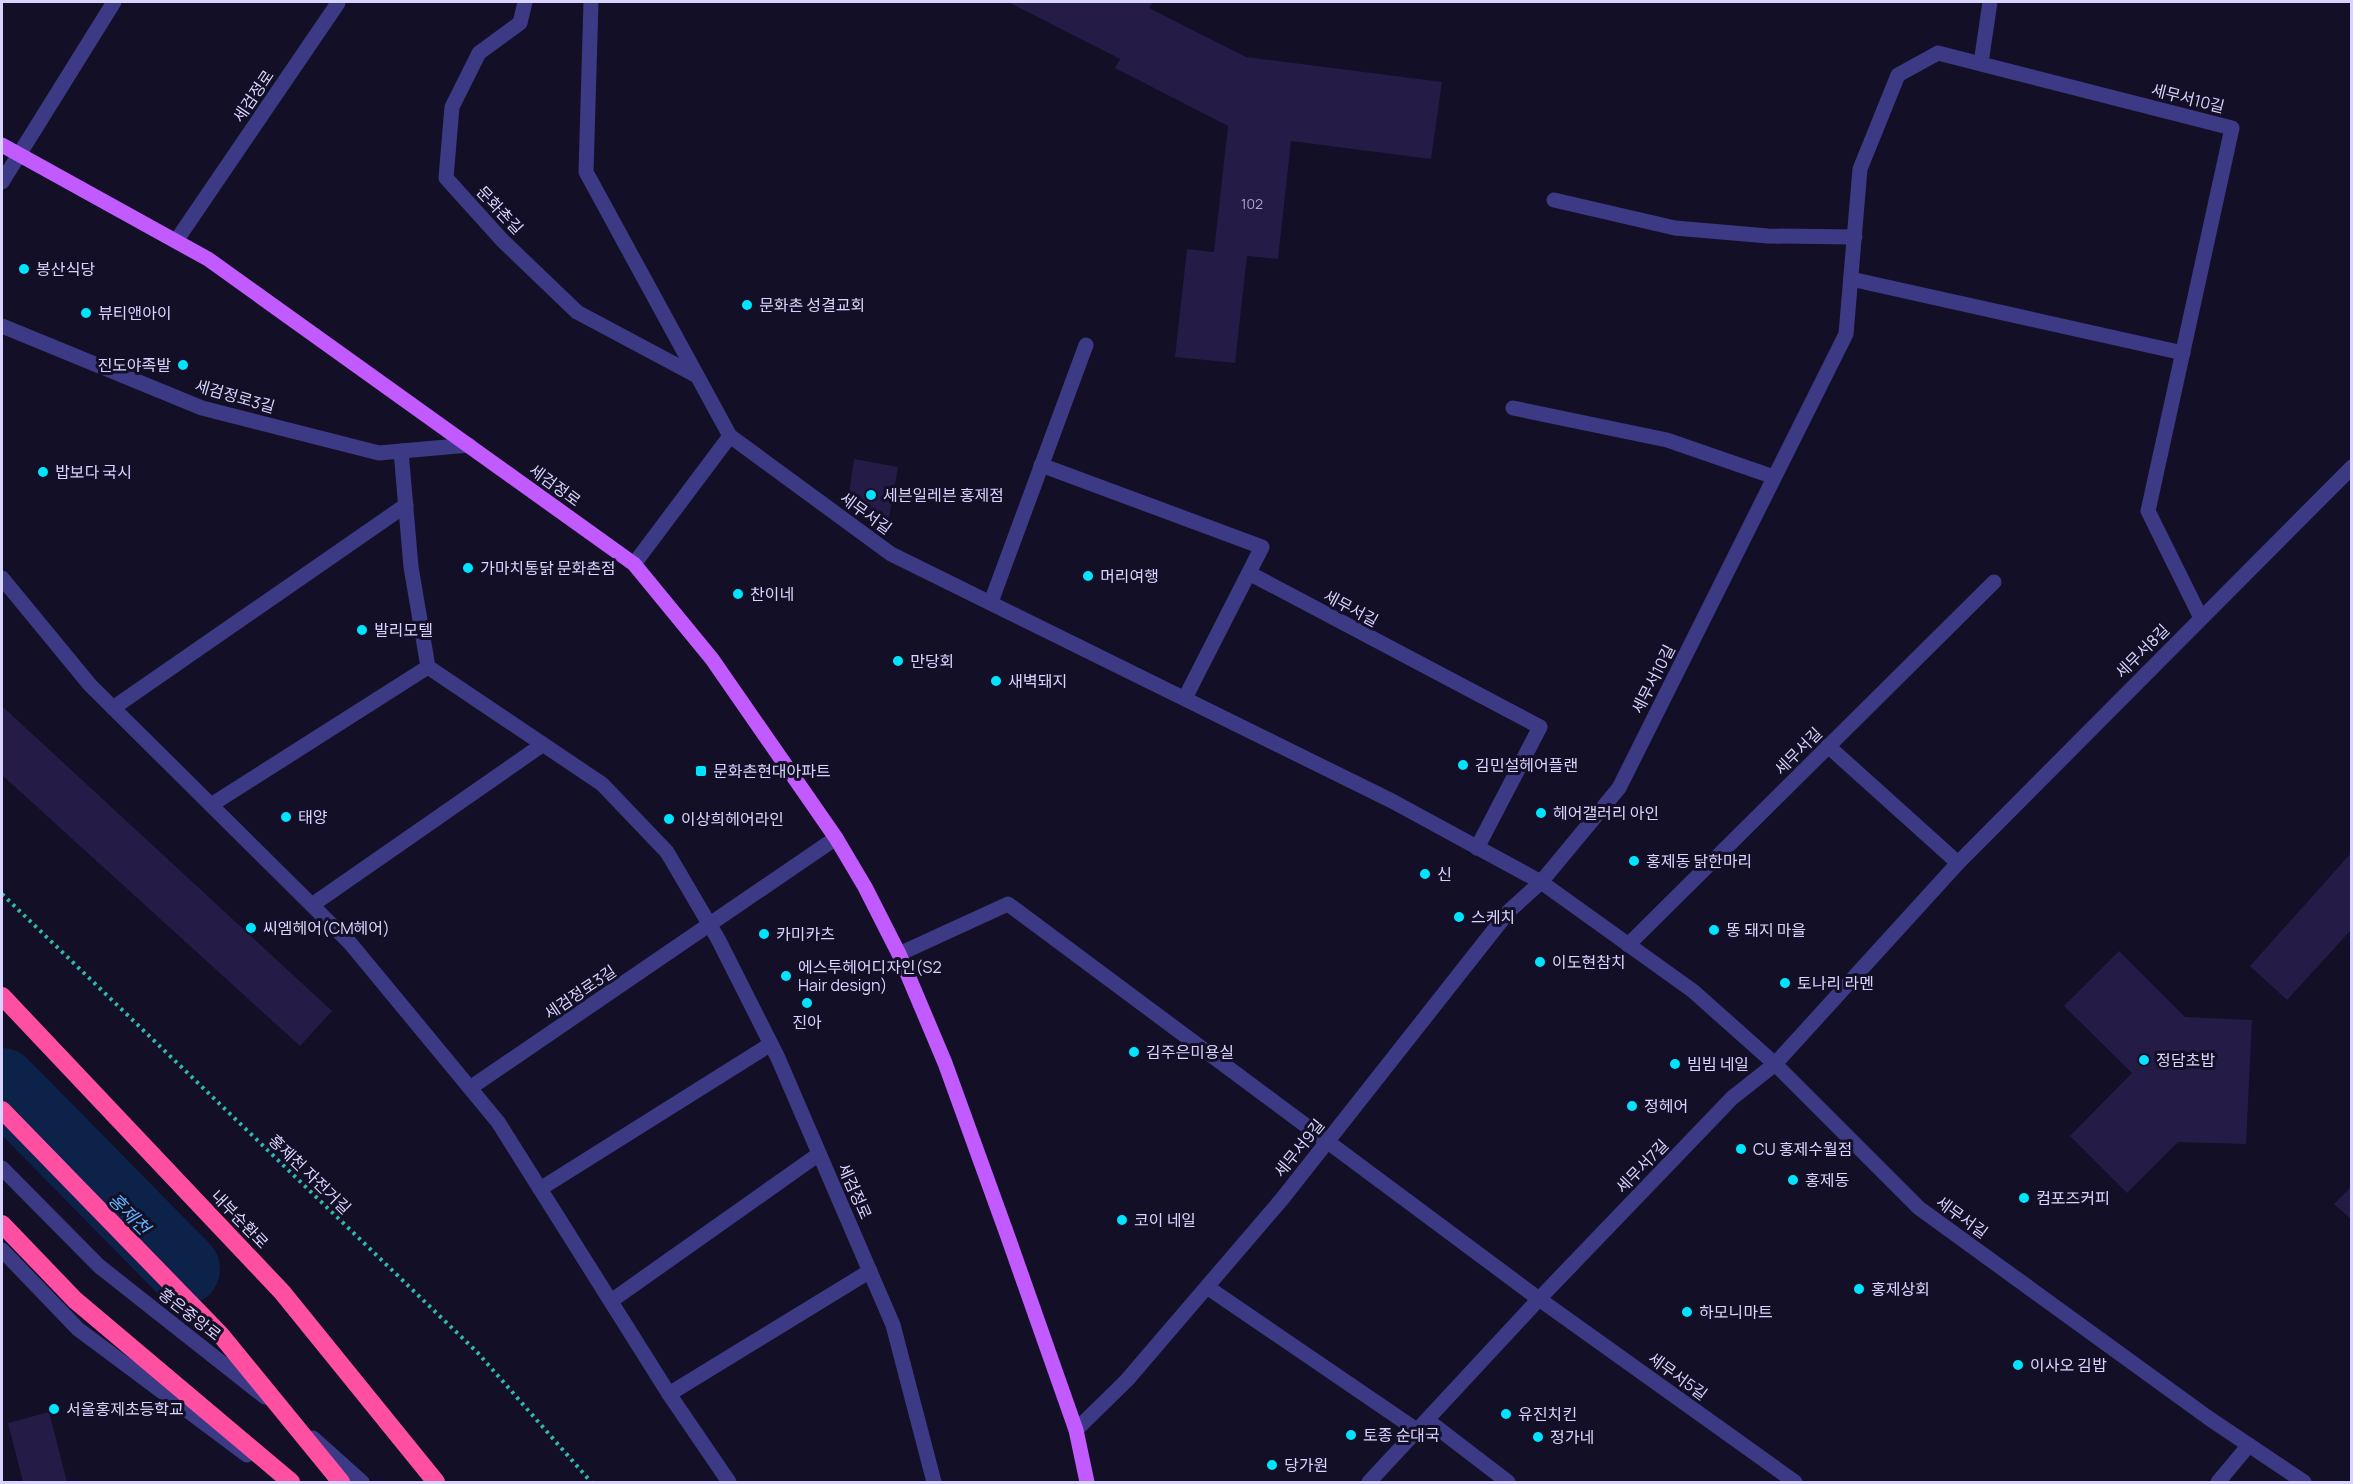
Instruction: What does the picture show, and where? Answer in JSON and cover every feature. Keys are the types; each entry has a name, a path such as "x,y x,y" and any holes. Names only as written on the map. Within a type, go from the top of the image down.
{"highway":[{"name":"내부순환로","path":"2,996 282,1292 436,1482"},
{"path":"2,1110 220,1334 341,1482"},
{"path":"2,1224 75,1300 291,1482"}],"main road":[{"name":"세검정로","path":"2,145 208,259 634,564 712,659 836,838 865,887 898,954 945,1063 1076,1430 1087,1482"}],"street":[{"path":"2,182 114,2"},
{"name":"세검정로","path":"176,241 338,3 336,2"},
{"name":"문화촌길","path":"525,2 520,23 479,53 453,106 446,178 502,240 577,312 697,376"},
{"path":"591,2 586,172 730,436 634,564"},
{"path":"1981,63 1990,2"},
{"name":"세무서10길","path":"1541,882 1619,788 1846,334 1860,169 1898,75 1938,53 2232,128 2148,511 2201,618"},
{"path":"1554,200 1675,228 1768,236 1855,237"},
{"path":"1851,279 2183,353"},
{"name":"세검정로3길","path":"2,326 202,408 379,453 469,445"},
{"path":"991,602 1086,345"},
{"path":"1513,408 1667,440 1774,477"},
{"name":"세무서길","path":"730,436 891,554 1392,801 1541,882 1693,991 1775,1064 1919,1208 2249,1446 2304,1482"},
{"path":"211,805 428,667 411,567 401,451"},
{"path":"1041,465 1262,547 1185,698"},
{"name":"세무서8길","path":"1775,1064 1958,863 2352,467"},
{"path":"113,708 406,505"},
{"name":"세무서길","path":"1249,573 1540,727 1477,848"},
{"path":"2,578 90,685 350,943 498,1122 669,1394 729,1482"},
{"name":"세무서길","path":"1628,945 1994,582"},
{"name":"세검정로","path":"428,667 602,784 667,852 710,925 771,1044 893,1325 934,1482"},
{"path":"312,906 542,745"},
{"path":"1828,746 1958,863"},
{"path":"710,925 836,838"},
{"name":"세무서9길","path":"1076,1430 1127,1380 1207,1287 1327,1142 1509,911 1541,882"},
{"path":"898,954 1008,904 1539,1299"},
{"name":"세검정로3길","path":"470,1088 710,925"},
{"path":"540,1189 771,1044"},
{"name":"세무서7길","path":"1370,1482 1539,1299 1732,1098 1775,1064"},
{"path":"611,1301 819,1154"},
{"name":"홍은중앙로","path":"2,1168 99,1266 285,1413 362,1482"},
{"path":"2,1250 78,1329 284,1482"},
{"path":"669,1394 870,1271"},
{"path":"1207,1287 1508,1482"},
{"name":"세무서5길","path":"1539,1299 1795,1482"},
{"path":"2218,1482 2249,1446"}],"path":[{"name":"홍제천 자전거길","path":"2,894 478,1353 591,1482"}],"pier":[{"path":"2,1023 56,1072 261,1284 466,1482 362,1482 349,1472 262,1356 2,1088"}],"building":[{"path":"1008,2 1153,2 1149,8 1246,57 1442,82 1431,159 1291,141 1278,259 1247,256 1235,363 1175,357 1187,249 1214,252 1228,126 1115,68 1120,59"},
{"name":"세븐일레븐 홍제점","path":"854,459 898,467 889,518 847,507"},
{"path":"2,706 332,1011 300,1046 2,775"},
{"path":"2352,852 2352,929 2287,1000 2250,966"},
{"path":"2119,951 2185,1017 2252,1020 2246,1144 2178,1142 2127,1193 2070,1136 2132,1073 2064,1006"},
{"path":"2352,1186 2352,1220 2334,1204"},
{"path":"49,1412 67,1482 23,1482 8,1423"}],"waterway":[{"name":"홍제천","path":"2,1084 184,1269"}],"place":[{"name":"봉산식당","path":"24,269"},
{"name":"문화촌 성결교회","path":"747,305"},
{"name":"뷰티앤아이","path":"86,313"},
{"name":"진도야족발","path":"183,365"},
{"name":"밥보다 국시","path":"43,472"},
{"name":"세븐일레븐 홍제점","path":"871,495"},
{"name":"가마치통닭 문화촌점","path":"468,568"},
{"name":"머리여행","path":"1088,576"},
{"name":"찬이네","path":"738,594"},
{"name":"발리모텔","path":"362,630"},
{"name":"만당회","path":"898,661"},
{"name":"새벽돼지","path":"996,681"},
{"name":"김민설헤어플랜","path":"1463,765"},
{"name":"문화촌현대아파트","path":"701,771"},
{"name":"헤어갤러리 아인","path":"1541,813"},
{"name":"태양","path":"286,817"},
{"name":"이상희헤어라인","path":"669,819"},
{"name":"홍제동 닭한마리","path":"1634,861"},
{"name":"신","path":"1425,874"},
{"name":"스케치","path":"1459,917"},
{"name":"씨엠헤어(CM헤어)","path":"251,928"},
{"name":"똥 돼지 마을","path":"1714,930"},
{"name":"카미카츠","path":"764,934"},
{"name":"이도현참치","path":"1540,962"},
{"name":"에스투헤어디자인(S2 Hair design)","path":"786,976"},
{"name":"토나리 라멘","path":"1785,983"},
{"name":"진아","path":"807,1003"},
{"name":"김주은미용실","path":"1134,1052"},
{"name":"정담초밥","path":"2144,1060"},
{"name":"빔빔 네일","path":"1675,1064"},
{"name":"정헤어","path":"1632,1106"},
{"name":"CU 홍제수월점","path":"1741,1149"},
{"name":"홍제동","path":"1793,1180"},
{"name":"컴포즈커피","path":"2024,1198"},
{"name":"코이 네일","path":"1122,1220"},
{"name":"홍제상회","path":"1859,1289"},
{"name":"하모니마트","path":"1687,1312"},
{"name":"이사오 김밥","path":"2018,1365"},
{"name":"서울홍제초등학교","path":"54,1409"},
{"name":"유진치킨","path":"1506,1414"},
{"name":"토종 순대국","path":"1351,1435"},
{"name":"정가네","path":"1538,1437"},
{"name":"당가원","path":"1272,1465"}]}
